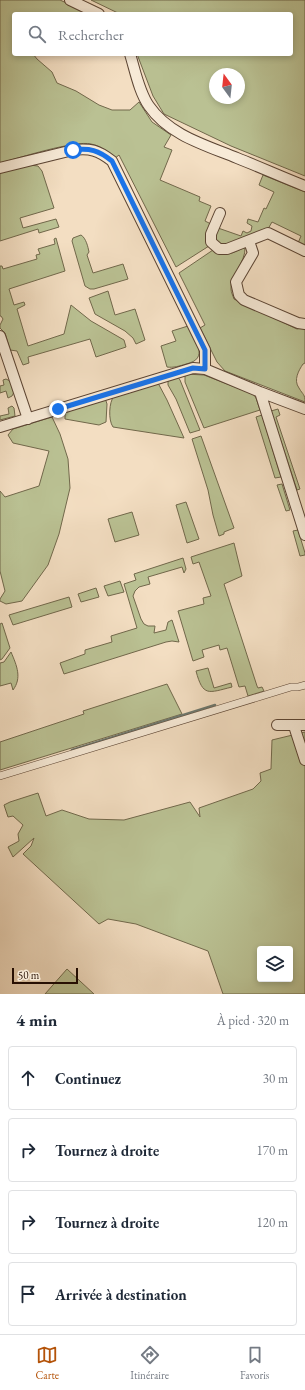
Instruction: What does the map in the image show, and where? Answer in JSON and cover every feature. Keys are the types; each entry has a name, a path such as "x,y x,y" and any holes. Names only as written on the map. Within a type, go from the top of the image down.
{"street":[{"path":"70,0 95,12"},
{"path":"131,56 142,91 148,104 158,117 169,126 192,140 305,186"},
{"path":"0,168 84,148 95,150 112,161 205,350 205,369"},
{"path":"220,213 211,234 211,242 219,249 227,249 268,233 305,251"},
{"path":"249,241 253,253 236,282 239,294 244,300 298,323 305,324"},
{"path":"0,336 28,419"},
{"path":"0,427 193,368 205,369 305,409"},
{"path":"260,392 305,535"},
{"path":"0,776 291,687 305,685"},
{"path":"277,725 305,725"},
{"path":"294,726 305,760"}],"green space":[{"path":"0,0 60,0 86,12 12,12 12,56 35,56 52,72 57,83 76,91 99,105 112,110 130,110 139,102 152,122 171,135 164,147 172,150 160,180 200,197 199,201 211,206 205,221 211,224 209,246 176,267 119,155 114,159 107,151 98,146 83,143 47,150 0,163"},
{"path":"91,0 305,0 305,176 231,146 164,114 153,96 138,56 293,56 293,12 116,12"},
{"path":"29,165 38,166 42,171 54,208 20,218 23,228 56,219 59,227 39,233 38,229 0,241 0,172"},
{"path":"263,175 305,192 305,247 298,243 301,236 272,222 268,229 223,246 215,239 215,234 218,228 241,236 243,231 247,233 251,231 252,226 247,223 248,219 258,222 264,208 266,209 274,192 259,185"},
{"path":"81,235 87,245 89,252 87,255 93,273 123,264 128,279 94,289 90,289 85,286 72,241 73,238"},
{"path":"56,238 65,271 9,289 14,305 24,302 25,305 17,309 28,346 64,334 71,305 91,321 124,340 126,347 96,357 90,339 28,357 29,363 23,365 17,351 10,350 5,333 0,328 3,319 0,316 0,266 2,266 3,269 37,259 36,255 40,254 38,249 55,244 54,239"},
{"path":"245,247 243,259 231,284 231,291 234,299 297,329 305,327 305,363 298,372 297,385 304,396 305,402 225,371 217,362 200,328 205,325 179,273 213,250 221,254 229,254"},
{"path":"108,291 115,315 135,309 145,340 136,344 133,338 125,331 95,314 89,298"},
{"path":"188,326 199,348 197,358 193,362 174,367 167,367 161,346 176,341 172,331"},
{"path":"185,374 204,375 253,394 260,410 204,428 185,382"},
{"path":"177,376 200,430 190,433 176,399 168,385 168,381"},
{"path":"6,379 10,381 14,392 12,396 8,398 6,391 0,393 0,386 4,385 3,380"},
{"path":"158,383 184,438 113,427 110,420 110,411 111,402 114,396"},
{"path":"105,398 107,404 106,422 99,425 65,419 65,411"},
{"path":"12,406 14,408 15,416 0,420 0,416 9,414 8,408"},
{"path":"278,409 280,415 276,417 300,489 297,490 271,411"},
{"path":"262,415 281,477 275,478 256,417"},
{"path":"52,417 60,434 68,459 70,488 59,534 48,565 22,601 6,604 0,601 5,591 0,571 0,491 5,497 39,486 49,451 13,443 8,435 13,429"},
{"path":"201,436 234,528 219,536 208,490 192,439"},
{"path":"282,484 290,510 286,511 277,485"},
{"path":"186,502 199,539 187,543 176,505"},
{"path":"132,512 139,535 115,542 108,519"},
{"path":"298,530 305,553 305,555 300,556 293,531"},
{"path":"234,543 242,576 224,584 257,686 258,688 262,687 264,691 248,696 245,686 239,687 227,648 220,650 219,645 202,650 204,657 193,661 178,611 204,604 203,598 211,596 199,562 193,564 191,557"},
{"path":"183,558 186,569 184,573 182,567 148,577 150,584 139,587 133,596 144,624 148,626 155,626 154,633 166,630 168,622 172,620 179,642 166,642 64,674 60,663 85,654 85,650 112,642 111,636 137,628 124,584 136,580 134,574"},
{"path":"120,581 124,592 108,596 104,586"},
{"path":"96,588 99,597 81,602 78,594"},
{"path":"69,597 72,607 13,625 9,615"},
{"path":"2,623 10,648 0,660 0,624"},
{"path":"11,652 18,672 16,685 13,690 11,683 0,686 0,663 4,662"},
{"path":"208,668 214,688 231,683 232,687 217,691 208,691 204,689 196,671"},
{"path":"167,684 182,714 0,770 0,742 84,714 83,711"},
{"path":"305,732 305,994 223,994 208,951 136,924 108,919 99,924 23,854 31,846 34,838 13,857 8,847 19,841 18,834 23,825 13,816 8,817 4,805 38,793 46,816 62,810 89,819 124,820 190,802 200,817 199,808 253,789 261,781 260,773 271,769 272,740"},
{"path":"67,969 94,994 45,994"}],"waterway":[{"path":"72,750 215,705"}],"route":[{"path":"58,409 193,368 205,369 205,350 112,161 95,150 84,148 73,150"}]}
